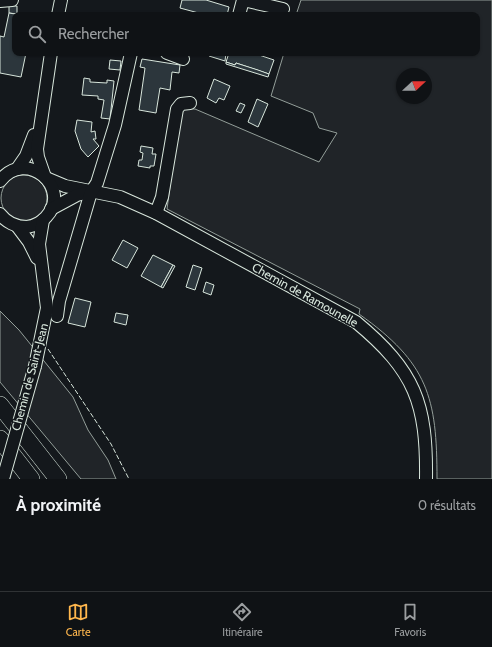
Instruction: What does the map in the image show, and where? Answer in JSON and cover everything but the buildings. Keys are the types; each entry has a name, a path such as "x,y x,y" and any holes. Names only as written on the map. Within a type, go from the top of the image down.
{"highway":[{"path":"0,405 58,479"},
{"path":"0,439 31,479"}],"street":[{"path":"0,1 12,0"},
{"path":"59,12 61,0"},
{"path":"240,12 243,0 283,8"},
{"path":"0,214 5,219 17,226 33,226 43,220 51,209 54,196 38,157 37,149 50,56"},
{"path":"57,316 59,301 91,192 97,183 115,125 130,56"},
{"path":"174,56 183,59"},
{"path":"156,213 162,197 177,109 181,104 190,103"},
{"path":"0,181 29,149 42,107"},
{"name":"Chemin de Ramounelle","path":"9,171 32,169 65,186 120,197 156,213 356,322 378,340 396,359 410,381 420,406 426,449 426,479"},
{"name":"Chemin de Ramounelle","path":"51,209 77,195 91,192"},
{"name":"Chemin de Saint-Jean","path":"3,479 35,366 47,308 39,244 43,220"},
{"name":"Chemin de Saint-Jean","path":"17,226 33,250 43,274"}],"shaded area":[{"path":"301,0 492,0 492,479 437,479 435,426 431,404 424,384 414,366 400,349 382,332 359,314 360,309 167,209 180,112 184,109 195,109 319,162 337,133 319,128 313,113 271,96 283,56 480,56 480,12 297,12"},
{"path":"19,175 29,175 37,179 43,185 47,193 47,203 43,211 37,217 29,221 19,221 11,217 5,211 1,203 1,193 5,185 11,179"},
{"path":"0,311 19,330 73,397 88,430 108,460 116,479 81,479 0,382"}],"fence":[{"path":"48,349 111,444 129,479"}]}
